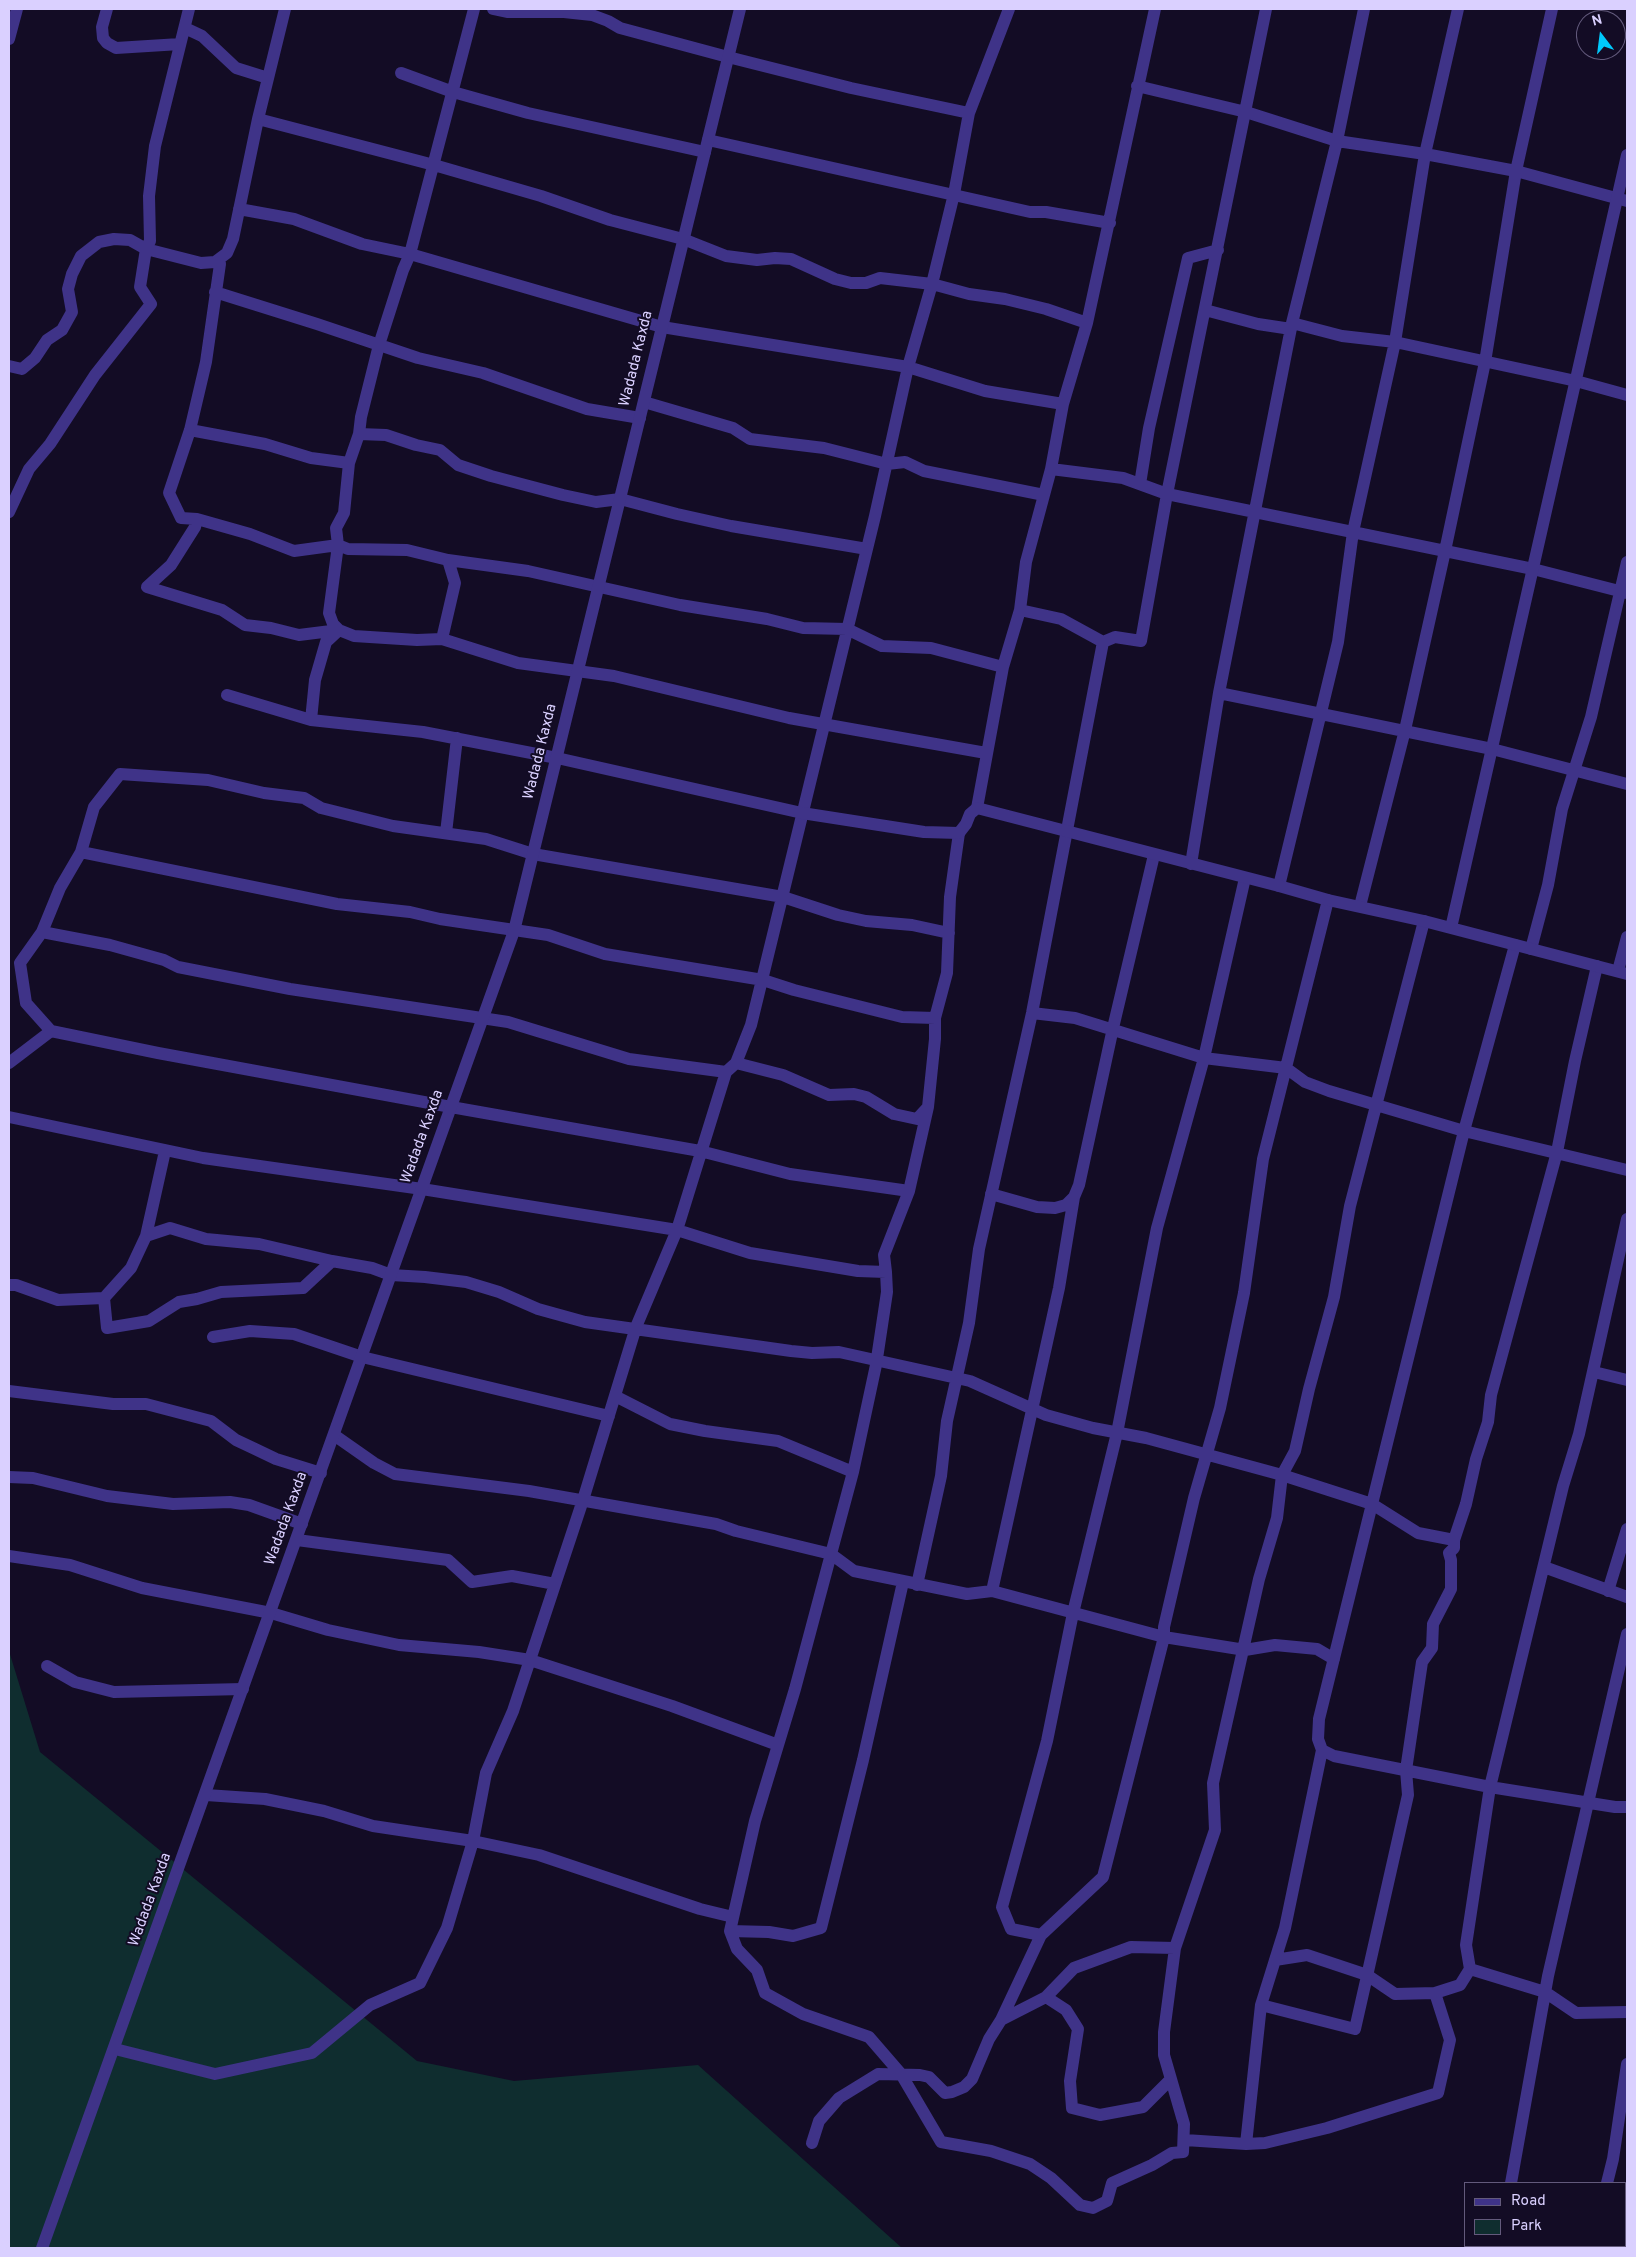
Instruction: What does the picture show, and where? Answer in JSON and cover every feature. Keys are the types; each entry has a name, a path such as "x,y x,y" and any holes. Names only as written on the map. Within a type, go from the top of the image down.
{"street":[{"path":"9,39 17,9"},
{"path":"107,9 102,27 103,38 107,43 116,48 180,44"},
{"path":"9,512 29,469 50,444 109,356 151,304 140,287 146,249 150,241 149,196 155,146 189,9"},
{"path":"9,366 22,369 35,358 47,340 62,330 71,318 72,312 68,289 72,274 81,256 99,242 114,239 130,240 146,249 200,264 215,262 228,253 233,239 258,119 286,9"},
{"path":"474,9 410,254 379,345 361,417 359,434 349,463 344,513 336,528 338,545 329,614 333,624 339,630 354,636 417,640 442,639 518,664 614,676 725,704 986,753"},
{"path":"493,9 507,12 564,12 592,15 620,28 728,57 852,88 969,113"},
{"name":"Wadada Kaxda","path":"42,2248 206,1796 514,931 740,9"},
{"path":"115,2049 215,2074 312,2053 370,2005 420,1983 447,1928 473,1841 486,1773 513,1711 583,1500 636,1328 676,1230 726,1072 736,1063 751,1025 867,549 908,367 932,284 954,194 969,113 1009,9"},
{"path":"1155,9 1137,86 1110,223 1086,323 1063,404 1051,469 1026,562 1020,610 1003,667 977,808 970,814 966,824 959,833 950,897 948,973 935,1018 935,1039 928,1107 909,1191 884,1255 887,1292 876,1359 853,1472 755,1822 730,1931 737,1950 757,1970 765,1994 804,2014 869,2037 901,2074 941,2142 991,2151 1030,2164 1051,2178 1080,2205 1093,2208 1107,2200 1112,2183 1152,2165 1172,2153 1183,2152 1185,2140 1184,2124 1164,2055 1164,2032 1175,1948 1214,1830 1213,1783 1245,1650 1259,1580 1277,1518 1282,1475 1295,1451 1334,1297 1350,1206 1424,921"},
{"path":"1104,642 1115,637 1141,641 1167,494 1266,9"},
{"path":"1191,864 1219,693 1291,326 1337,141 1364,9"},
{"path":"1279,886 1338,642 1353,532 1394,342 1425,154 1458,9"},
{"path":"1360,906 1405,730 1445,551 1485,362 1516,171 1552,9"},
{"path":"185,28 202,36 236,68 268,78"},
{"path":"401,73 453,92 528,113 954,194 1030,212 1046,212 1110,223"},
{"path":"1137,86 1246,112 1337,141 1425,154 1516,171 1622,199"},
{"path":"258,119 434,165 541,196 610,220 684,239 726,256 739,259 791,259 835,280 851,283 866,282 880,278 932,284 969,294 1005,299 1046,309 1086,323"},
{"path":"1451,928 1576,381 1622,199 1627,155"},
{"path":"239,210 294,219 362,244 410,254 662,326 908,367 985,392 1063,404"},
{"path":"1140,484 1149,428 1188,258 1218,250"},
{"path":"215,262 220,264 206,362 190,430 169,493 181,518 197,518 250,534 294,551 338,545 348,549 407,550 448,560 528,571 803,628 847,629 882,646 932,648 1003,667"},
{"path":"215,292 418,358 483,373 587,409 640,418"},
{"path":"1205,310 1258,324 1291,326 1342,336 1394,342 1576,381 1627,395"},
{"path":"644,402 733,428 750,439 824,448 887,464 905,462 924,471 1044,496"},
{"path":"190,430 265,444 311,458 349,463"},
{"path":"359,434 386,435 416,445 440,450 458,465 564,496 596,502 620,499 722,524 867,549"},
{"path":"1051,469 1123,478 1167,494 1533,569 1624,592"},
{"path":"197,518 194,527 171,565 147,587 222,610 245,625 271,628 298,635 339,630"},
{"path":"442,639 455,583 448,560"},
{"path":"1531,949 1548,884 1562,809 1576,769 1624,592 1627,562"},
{"path":"1020,610 1061,619 1104,642"},
{"path":"311,720 315,680 326,642 339,630"},
{"path":"917,1584 941,1476 947,1422 969,1323 979,1249 1032,1013 1104,642"},
{"path":"1219,693 1492,749 1576,769 1627,784"},
{"path":"227,695 311,720 396,728 457,738 557,758 802,813 924,832 959,833"},
{"path":"446,833 457,738"},
{"path":"909,1191 790,1174 700,1151 451,1107 51,1031 26,1003 20,963 42,932 60,888 81,852 94,807 120,774 208,780 264,793 304,798 321,808 393,826 486,839 533,854 570,859 782,898 838,915 866,921 912,925 949,933"},
{"path":"977,808 1328,900 1424,921 1622,972 1627,936"},
{"path":"81,852 337,904 410,912 514,931 548,935 605,954 763,980 902,1018 935,1018"},
{"path":"992,1591 1059,1288 1074,1197 1079,1185 1113,1028 1154,855"},
{"path":"1041,1935 1012,1929 1002,1908 1047,1741 1073,1613 1117,1433 1157,1228 1204,1058 1245,878"},
{"path":"812,2143 819,2121 839,2098 878,2074 929,2077 945,2093 964,2087 972,2079 989,2038 1001,2020 1041,1935 1103,1877 1164,1637 1164,1627 1205,1454 1220,1408 1244,1293 1263,1159 1328,900"},
{"path":"42,932 110,945 164,960 178,967 290,988 508,1022 629,1059 726,1072"},
{"path":"1246,2144 1261,2005 1285,1928 1322,1750 1318,1739 1319,1719 1464,1131 1515,945"},
{"path":"1261,2005 1355,2029 1408,1795 1406,1770 1422,1662 1432,1648 1433,1624 1451,1589 1451,1560 1449,1553 1454,1548 1454,1540 1466,1504 1476,1459 1488,1422 1490,1395 1557,1152 1575,1061 1597,966"},
{"path":"1032,1013 1075,1018 1113,1028 1204,1058 1286,1068 1305,1082 1329,1091 1464,1131 1627,1170"},
{"path":"9,1062 51,1031"},
{"path":"736,1063 783,1075 829,1095 854,1094 866,1097 894,1114 917,1119 928,1107"},
{"path":"9,1116 204,1158 422,1189 676,1230 750,1253 858,1271 886,1272"},
{"path":"9,1285 16,1285 58,1300 104,1298 131,1268 146,1236 165,1151"},
{"path":"991,1194 1037,1207 1055,1208 1066,1205 1074,1197"},
{"path":"1275,1960 1307,1955 1367,1975 1395,1994 1435,1993 1460,1985 1470,1969 1466,1946 1490,1787 1594,1372 1627,1219"},
{"path":"146,1236 170,1228 206,1239 259,1244 372,1268 391,1275 466,1282 499,1292 538,1309 585,1322 791,1351 812,1353 839,1352 876,1359 970,1381 1033,1410 1093,1428 1146,1438 1282,1475 1372,1504 1418,1533 1454,1540"},
{"path":"104,1298 107,1328 149,1321 179,1302 221,1292 302,1288 332,1260"},
{"path":"213,1337 250,1331 294,1334 362,1357 609,1416"},
{"path":"1594,1372 1627,1380"},
{"path":"9,1391 112,1404 146,1404 211,1421 236,1440 276,1459 321,1473"},
{"path":"615,1396 670,1424 705,1432 778,1441 853,1472"},
{"path":"334,1435 374,1463 395,1474 414,1478 436,1478 583,1500 716,1524 771,1541 831,1554 854,1572 967,1594 992,1591 1164,1637 1245,1650 1275,1645 1317,1649 1334,1659"},
{"path":"9,1477 32,1478 107,1496 172,1504 230,1502 249,1505 302,1524"},
{"path":"1608,1591 1627,1529"},
{"path":"297,1540 448,1560 472,1582 512,1576 555,1584"},
{"path":"9,1556 70,1564 142,1588 271,1613 328,1630 398,1645 479,1652 530,1660 672,1706 778,1745"},
{"path":"1544,1567 1608,1591 1627,1596"},
{"path":"730,1931 769,1932 793,1936 821,1928 863,1760 903,1582"},
{"path":"1511,2182 1545,1992 1627,1634"},
{"path":"48,1666 75,1682 114,1692 243,1689"},
{"path":"1322,1750 1334,1756 1490,1787 1627,1806"},
{"path":"206,1796 265,1799 324,1811 380,1827 473,1841 539,1855 700,1909 733,1917"},
{"path":"1001,2020 1046,1997 1074,1968 1131,1947 1175,1948"},
{"path":"1470,1969 1545,1992 1576,2013 1627,2012"},
{"path":"1185,2140 1246,2144 1265,2143 1327,2128 1438,2093 1450,2040 1435,1993"},
{"path":"1046,1997 1066,2010 1078,2029 1070,2081 1072,2108 1100,2115 1143,2106 1171,2079"},
{"path":"1608,2182 1627,2064"}],"green space":[{"path":"9,1651 40,1752 417,2061 514,2081 698,2065 902,2248 9,2248"}]}
